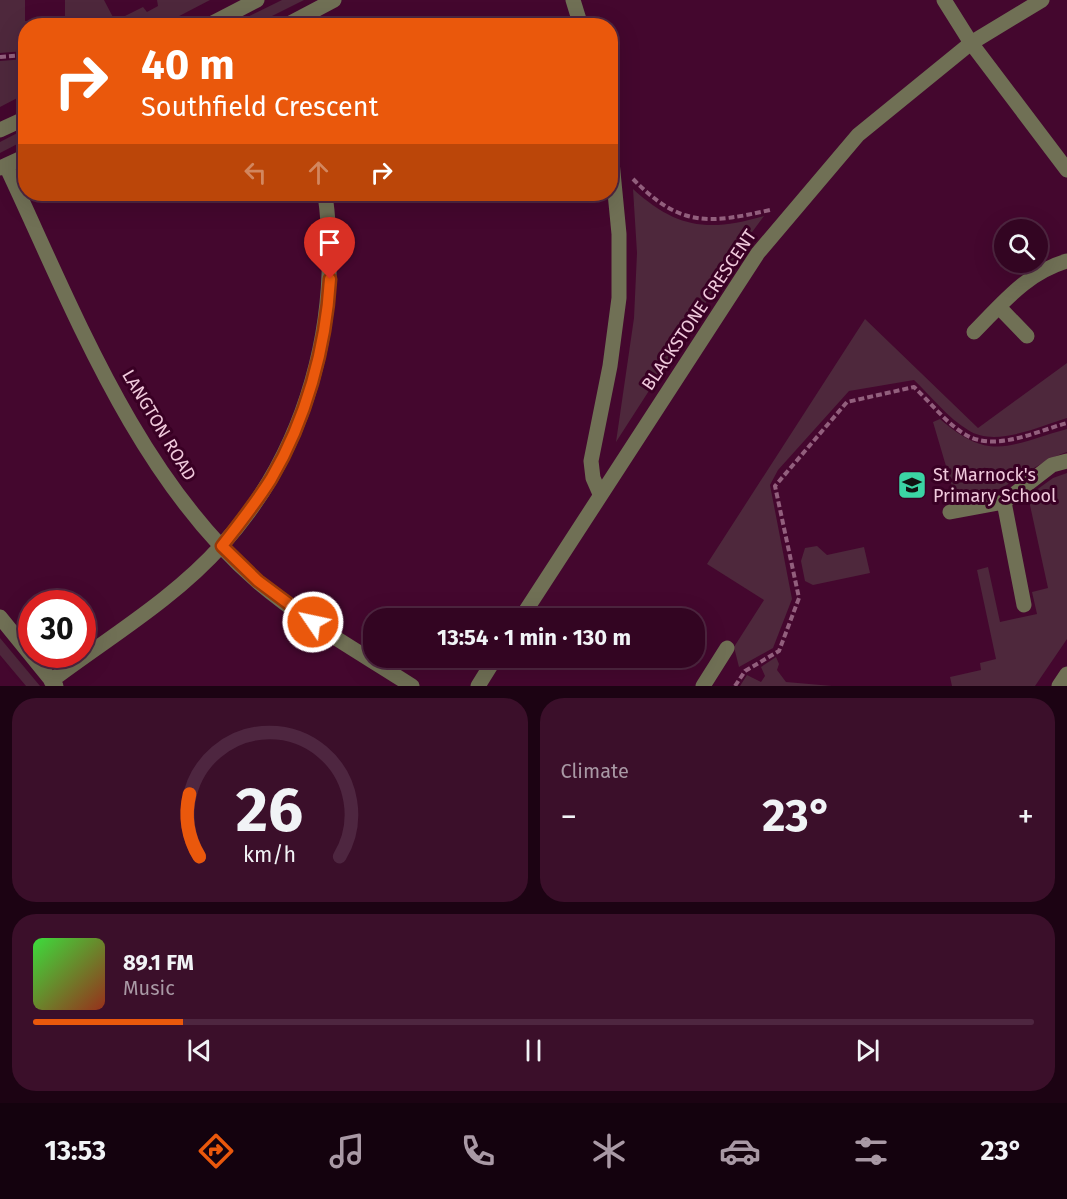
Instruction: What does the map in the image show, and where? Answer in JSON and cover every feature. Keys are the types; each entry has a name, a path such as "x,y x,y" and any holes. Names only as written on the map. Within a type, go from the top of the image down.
{"street":[{"path":"222,18 257,0"},
{"path":"300,18 334,0"},
{"path":"573,0 579,18"},
{"path":"944,0 971,43 1067,170"},
{"name":"BLACKSTONE CRESCENT","path":"527,608 758,253 858,135 971,43 1042,0"},
{"path":"0,130 18,121"},
{"path":"3,167 18,160"},
{"name":"LANGTON ROAD","path":"3,167 18,197"},
{"name":"LANGTON ROAD","path":"20,201 127,414 157,465 180,498 222,546 258,581 297,611 412,686"},
{"path":"0,617 53,684 179,585 222,546 272,477 295,429 315,373 329,297 331,262 326,201"},
{"path":"600,494 593,478 591,461 610,366 619,298 617,201"},
{"path":"974,332 1022,284 1045,267 1067,261"},
{"path":"999,307 1027,336"},
{"path":"950,512 1004,502 1052,465 1067,461"},
{"path":"1004,502 1024,605"},
{"path":"703,686 727,648"},
{"path":"478,686 489,668"},
{"path":"1059,686 1067,674"}],"path":[{"path":"0,57 18,56"},
{"path":"618,167 654,200 681,215 713,221 774,210 792,213"},
{"path":"735,686 745,670 778,651 799,598 775,486 847,402 914,387 965,435 987,441 1009,439 1067,423"}],"shaded area":[{"path":"0,0 25,0 25,18 18,18 18,52 0,53"},
{"path":"65,0 104,0 113,18 65,18"},
{"path":"157,0 210,0 175,18 121,18 143,7 147,12 158,6"},
{"path":"282,0 304,0 268,18 245,18"},
{"path":"18,60 18,98 0,107 0,61"},
{"path":"18,133 18,144 0,153 0,142"},
{"path":"633,189 664,212 694,224 727,224 764,216 744,243 616,442 634,318 637,253"},
{"path":"865,319 978,428 1067,363 1067,418 1018,434 991,437 979,435 961,425 914,380 849,391 778,470 770,485 792,599 773,648 739,667 734,647 764,600 707,564"},
{"path":"940,419 958,433 987,446 1014,444 1067,429 1067,452 1049,459 996,490 956,500 933,422"},
{"path":"1067,473 1067,639 1035,686 952,686 950,677 981,670 980,663 996,659 977,570 988,567 1000,622 1037,614 1032,592 1048,588 1028,496 1053,478"},
{"path":"817,546 827,555 864,547 870,573 813,585 805,581 801,561 805,548"},
{"path":"0,638 18,660 18,668 25,668 40,686 26,686 0,655"},
{"path":"776,657 779,664 777,670 786,682 832,686 740,686 747,675 761,682 765,676 761,667"}],"place":[{"name":"St Marnock's Primary School","path":"912,485"}],"route":[{"path":"313,622 258,581 222,546 257,501 272,477 295,429 315,373 324,332 330,279"}]}
